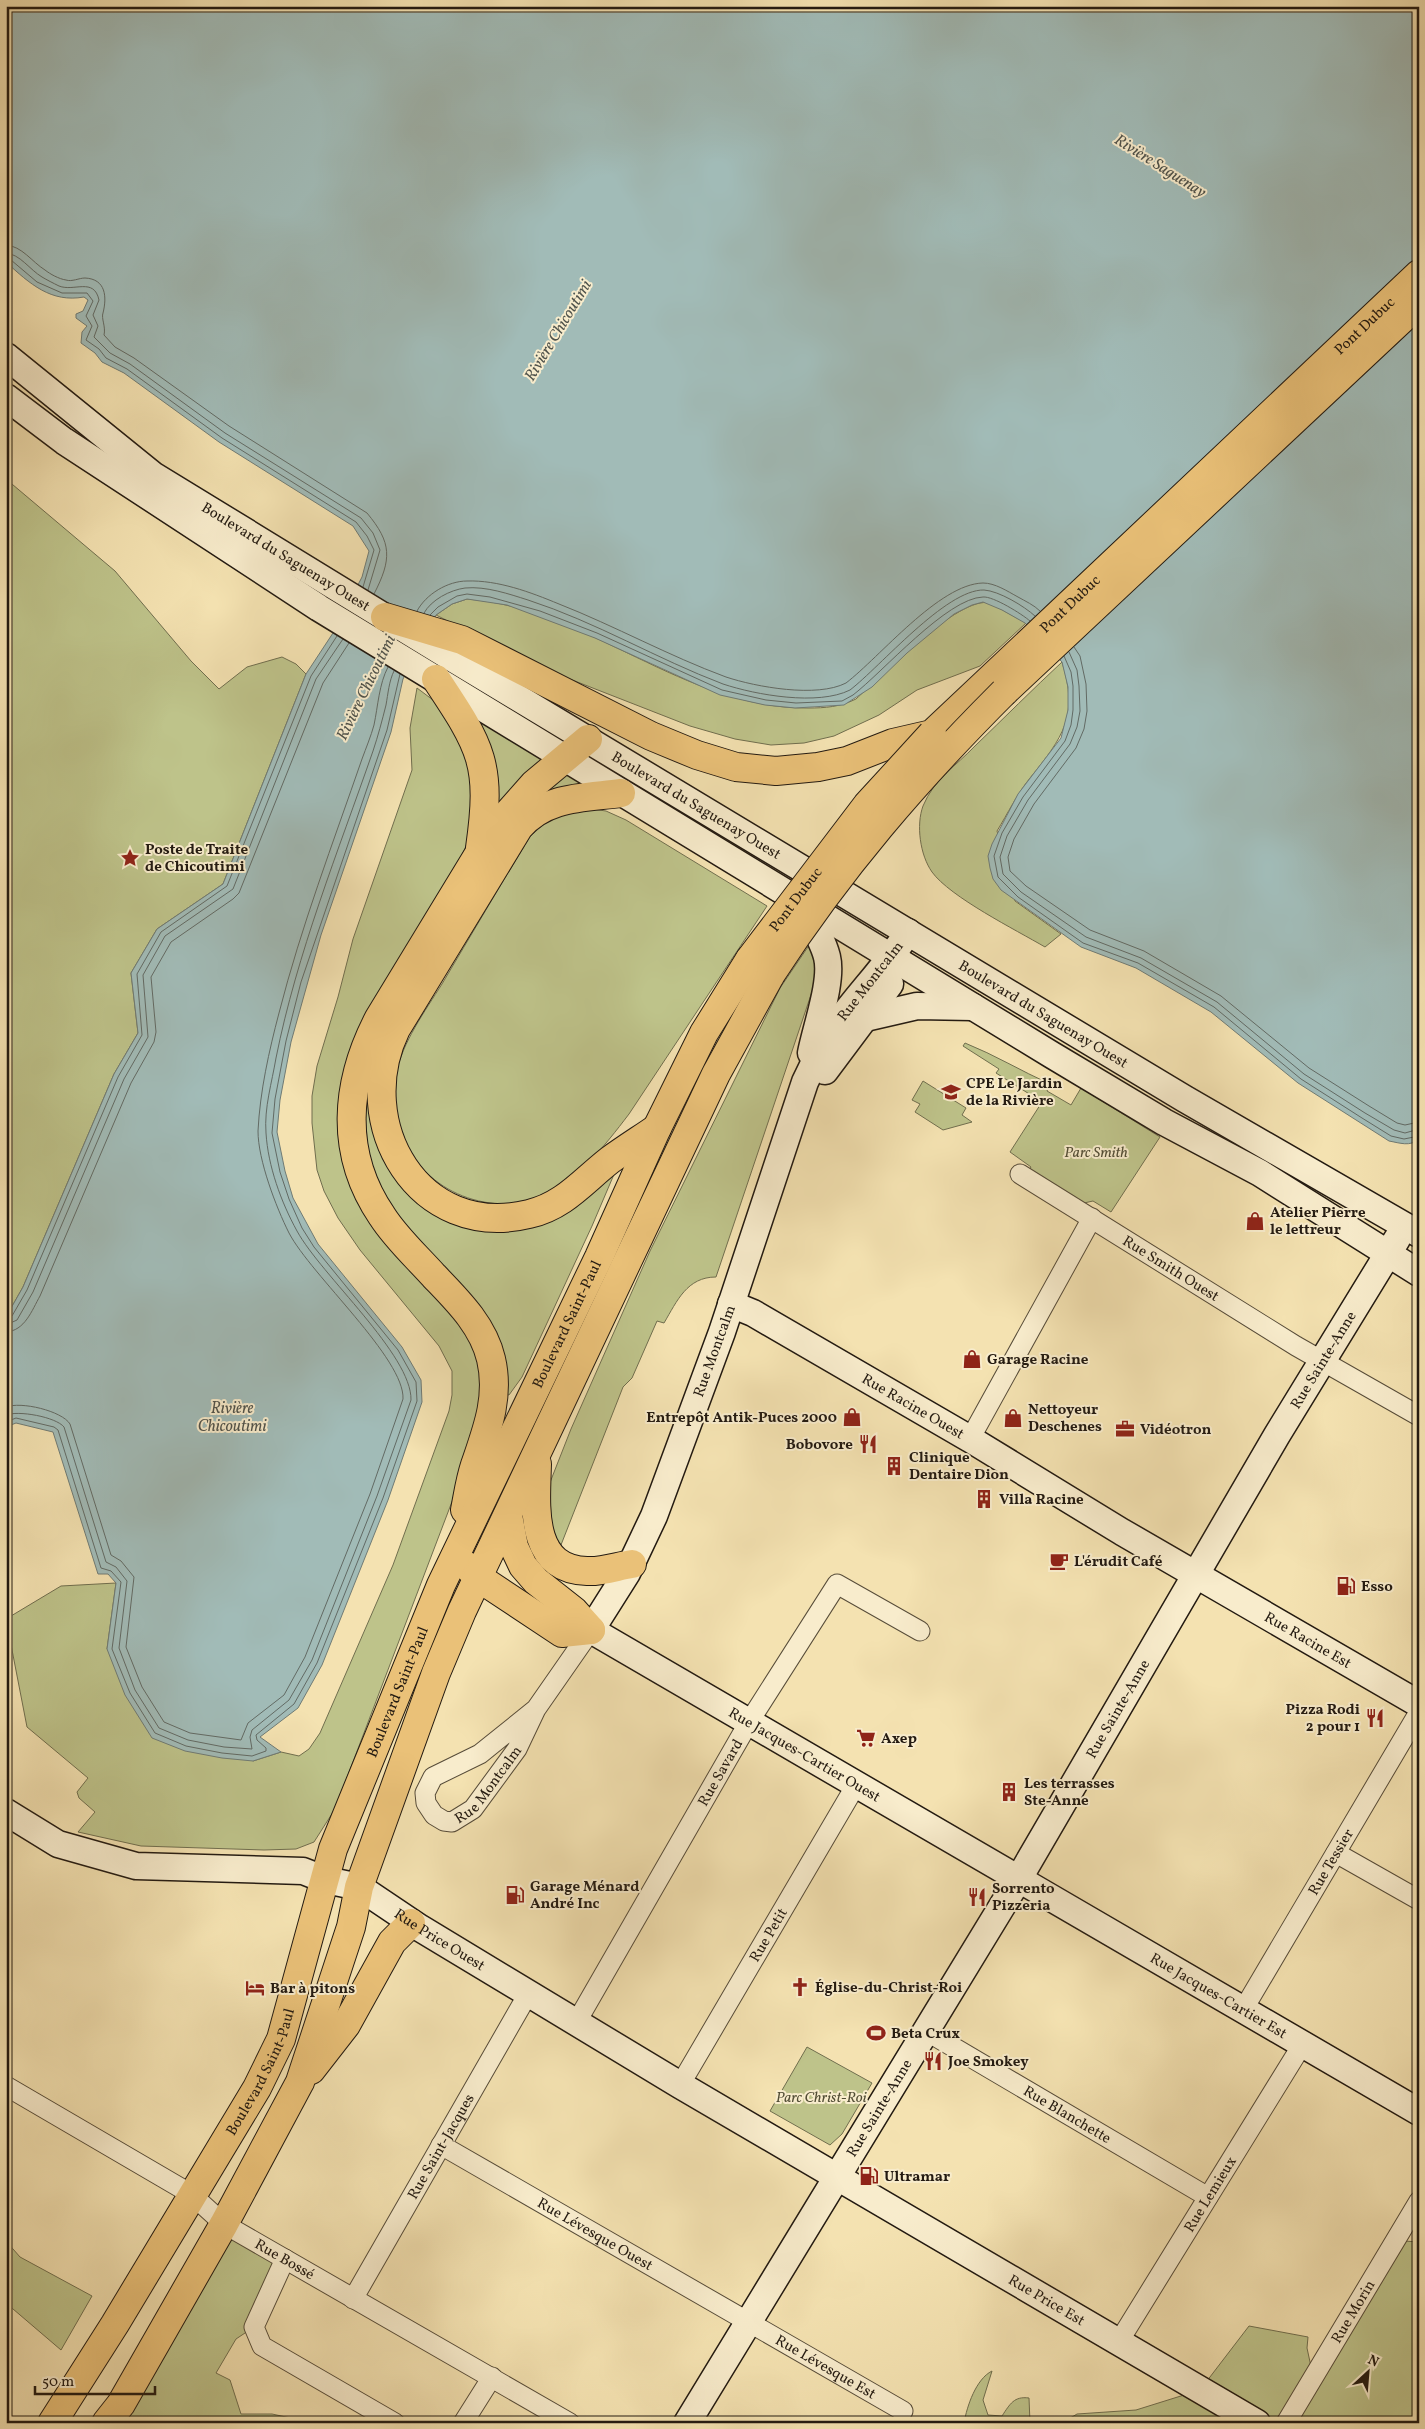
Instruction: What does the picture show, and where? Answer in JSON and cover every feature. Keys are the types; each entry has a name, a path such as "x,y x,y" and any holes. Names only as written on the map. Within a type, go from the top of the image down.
{"main road":[{"name":"Pont Dubuc","path":"761,967 867,805 932,734 1419,274"},
{"name":"Pont Dubuc","path":"761,967 825,893 881,822 956,740 1419,303"},
{"name":"Boulevard du Saguenay Ouest","path":"6,356 153,475 385,617"},
{"name":"Boulevard du Saguenay Ouest","path":"6,398 64,441 319,608 450,659 588,739 1251,1139 1412,1230"},
{"path":"385,617 450,659 594,709 675,747 736,767 763,771 788,771 833,764 893,743 932,734"},
{"path":"450,659 467,724 482,761 486,800 480,852"},
{"name":"Boulevard du Saguenay Ouest","path":"450,659 564,758 1164,1122 1260,1173 1419,1273"},
{"path":"588,739 564,758 524,795 503,819 480,852 373,1030 359,1061 352,1102 352,1132 357,1159 375,1205 398,1237 469,1315 482,1336 491,1359 494,1384 493,1408 474,1467 455,1555 479,1578 562,1633 591,1630"},
{"path":"621,793 567,799 552,803 537,811 519,828 396,1030 383,1066 380,1084 381,1108 387,1133 395,1152 417,1183 431,1195 453,1208 469,1214 493,1218 528,1215 558,1202 577,1190 609,1162 657,1128"},
{"path":"799,900 822,942 829,965 828,981 805,1082"},
{"name":"Rue Montcalm","path":"797,1112 833,1059 865,1018 914,936"},
{"name":"Rue Montcalm","path":"591,1630 632,1564 659,1503 731,1304 797,1112 805,1082 830,1033 898,961"},
{"name":"Boulevard Saint-Paul","path":"52,2423 115,2324 191,2194 257,2088 281,2039 333,1849 455,1555 595,1266 657,1128 714,1015 761,967"},
{"name":"Boulevard Saint-Paul","path":"106,2423 121,2404 224,2224 300,2082 351,1927 358,1887 436,1674 508,1515 716,1074 761,967"},
{"path":"865,1018 917,1006 974,1007"},
{"name":"Rue Sainte-Anne","path":"687,2423 1018,1880 1323,1361 1389,1253 1412,1230"},
{"name":"Rue Racine Ouest","path":"731,1304 760,1318 970,1439 1196,1575"},
{"path":"537,1454 537,1526 542,1540 551,1554 564,1565 583,1571 632,1564"},
{"path":"508,1515 514,1547 524,1566 536,1581 574,1611 591,1630"},
{"name":"Rue Racine Est","path":"1196,1575 1419,1704"},
{"name":"Rue Jacques-Cartier Ouest","path":"591,1630 1018,1880"},
{"name":"Rue Price Ouest","path":"6,1812 58,1844 136,1866 303,1871 326,1880 358,1887 411,1923 528,1994 680,2086 837,2177"},
{"name":"Rue Jacques-Cartier Est","path":"1018,1880 1419,2112"},
{"path":"300,2082 346,2025 392,1942 411,1923"},
{"name":"Rue Price Est","path":"837,2177 1257,2423"}],"street":[{"name":"Rue Smith Ouest","path":"1020,1174 1323,1361 1419,1416"},
{"path":"970,1439 1092,1218"},
{"name":"Rue Savard","path":"576,2023 748,1722 837,1584 920,1632"},
{"name":"Rue Montcalm","path":"536,1709 480,1754 433,1776 428,1784 425,1798 434,1815 444,1821 452,1822 473,1809 517,1749 536,1709 591,1630"},
{"name":"Rue Tessier","path":"1243,2010 1419,1712"},
{"name":"Rue Petit","path":"680,2086 856,1785"},
{"path":"1336,1853 1419,1900"},
{"name":"Rue Saint-Jacques","path":"353,2299 528,1994"},
{"name":"Rue Blanchette","path":"926,2031 1208,2197"},
{"name":"Rue Lemieux","path":"1118,2343 1302,2044"},
{"name":"Rue Bossé","path":"6,2086 191,2194 224,2224 570,2423"},
{"name":"Rue Lévesque Ouest","path":"441,2145 749,2322"},
{"name":"Rue Morin","path":"1286,2423 1419,2201"},
{"path":"285,2259 254,2327 262,2346 395,2423"},
{"name":"Rue Lévesque Est","path":"749,2322 903,2411"},
{"path":"464,2423 492,2377"}],"green space":[{"path":"6,479 115,571 191,661 219,689 247,667 282,657 296,664 306,674 223,884 157,929 131,973 138,1033 114,1074 23,1287 6,1317"},
{"path":"467,599 511,606 554,620 719,693 763,704 808,708 844,704 856,699 900,657 940,624 976,604 990,603 1026,623 980,666 917,690 879,715 834,736 804,743 771,745 735,739 690,726 539,667 436,615 452,604"},
{"path":"1062,662 1069,697 1065,725 1059,738 1021,790 997,831 1015,901 1061,934 1045,947 968,902 941,882 932,872 922,849 920,822 923,806 939,780"},
{"path":"417,688 441,706 472,756 471,834 343,1136 455,1310 485,1367 477,1436 335,1809 314,1842 296,1849 264,1850 141,1846 78,1832 95,1812 79,1798 77,1792 88,1778 27,1727 6,1619 61,1586 116,1583 107,1649 253,1761 281,1752 299,1756 309,1749 320,1733 393,1565 449,1411 452,1395 452,1371 439,1346 360,1250 338,1218 324,1191 317,1170 312,1123 312,1096 317,1066 353,939 412,770 410,728"},
{"path":"484,723 544,759 497,814 487,737 481,724"},
{"path":"565,770 588,784 584,789 562,791 543,799 525,812 511,828 387,1032 376,1061 371,1090 373,1123 383,1152 399,1177 421,1198 447,1213 476,1223 507,1226 550,1219 570,1208 615,1172 522,1377 509,1395 505,1394 497,1347 483,1319 465,1296 413,1242 394,1219 379,1194 369,1168 362,1141 360,1114 362,1086 369,1059 381,1031 500,836 522,809"},
{"path":"585,808 606,811 626,820 767,906 629,1114 588,1163 563,1184 536,1200 517,1204 484,1202 463,1196 443,1186 427,1173 413,1157 403,1139 397,1119 394,1097 399,1062 415,1027 529,838 541,826 554,818"},
{"path":"812,941 821,965 716,1277 697,1281 690,1286 679,1299 664,1323 657,1321 632,1378 623,1387 559,1550 545,1505 549,1485 571,1429 650,1251 780,988"},
{"name":"Parc Smith","path":"965,1043 1050,1084 1047,1091 1071,1105 1081,1088 1160,1137 1111,1212 1093,1201 1084,1203 1029,1170 1031,1167 1010,1152 1042,1102 996,1073 999,1069 963,1046"},
{"path":"923,1081 966,1108 962,1115 972,1122 943,1130 915,1112 920,1104 912,1100"},
{"name":"Parc Christ-Roi","path":"807,2047 872,2083 842,2134 830,2145 770,2111"},
{"path":"224,2224 285,2259 254,2327 236,2339 216,2373 230,2380 241,2414 272,2414 314,2423 106,2423"},
{"path":"6,2241 20,2257 92,2296 61,2350 6,2303"},
{"path":"1404,2241 1419,2242 1419,2419 1394,2423 1257,2423 1232,2409 1210,2423 1062,2423 1077,2414 1136,2410 1200,2390 1249,2326 1308,2337 1307,2348 1313,2376"},
{"path":"992,2371 983,2400 988,2415 1002,2416 1016,2400 1029,2398 1030,2423 964,2423 967,2409 977,2386"}],"water":[{"path":"6,6 1419,6 1419,1139 1408,1144 1389,1141 1298,1083 1211,1012 1136,968 1081,947 1001,890 993,879 990,868 988,856 992,844 1018,794 1061,738 1068,710 1068,687 1062,662 1025,623 1002,610 983,602 954,614 907,653 872,687 844,705 795,708 765,705 720,695 595,638 507,605 467,599 452,604 436,615 403,679 391,732 321,935 291,1042 280,1100 277,1132 293,1198 318,1244 402,1347 421,1380 422,1402 388,1500 322,1665 298,1708 260,1737 281,1752 253,1761 222,1758 185,1751 152,1738 125,1695 107,1649 116,1583 108,1574 98,1574 53,1432 16,1423 6,1427 6,1317 23,1287 114,1074 138,1033 131,973 157,929 223,884 306,674 333,633 362,577 369,551 353,526 219,442 124,373 102,362 95,353 81,343 82,332 87,326 76,318 76,314 83,311 88,300 84,297 61,297 42,290 24,278 6,262"}],"place":[{"name":"Poste de Traite de Chicoutimi","path":"130,858"},
{"name":"CPE Le Jardin de la Rivière","path":"951,1092"},
{"name":"Atelier Pierre le lettreur","path":"1255,1221"},
{"name":"Garage Racine","path":"972,1359"},
{"name":"Entrepôt Antik-Puces 2000","path":"852,1417"},
{"name":"Nettoyeur Deschenes","path":"1013,1418"},
{"name":"Vidéotron","path":"1125,1429"},
{"name":"Bobovore","path":"868,1444"},
{"name":"Clinique Dentaire Dion","path":"894,1466"},
{"name":"Villa Racine","path":"984,1499"},
{"name":"L'érudit Café","path":"1059,1561"},
{"name":"Esso","path":"1346,1586"},
{"name":"Pizza Rodi 2 pour 1","path":"1375,1718"},
{"name":"Axep","path":"866,1738"},
{"name":"Les terrasses Ste-Anne","path":"1009,1792"},
{"name":"Garage Ménard André Inc","path":"515,1895"},
{"name":"Sorrento Pizzeria","path":"977,1897"},
{"name":"Église-du-Christ-Roi","path":"800,1987"},
{"name":"Bar à pitons","path":"255,1988"},
{"name":"Beta Crux","path":"876,2033"},
{"name":"Joe Smokey","path":"933,2061"},
{"name":"Ultramar","path":"869,2176"}],"water label":[{"name":"Rivière Saguenay","path":"1161,165"},
{"name":"Rivière Chicoutimi","path":"557,330"},
{"name":"Rivière Chicoutimi","path":"365,687"},
{"name":"Rivière Chicoutimi","path":"232,1416"}]}
